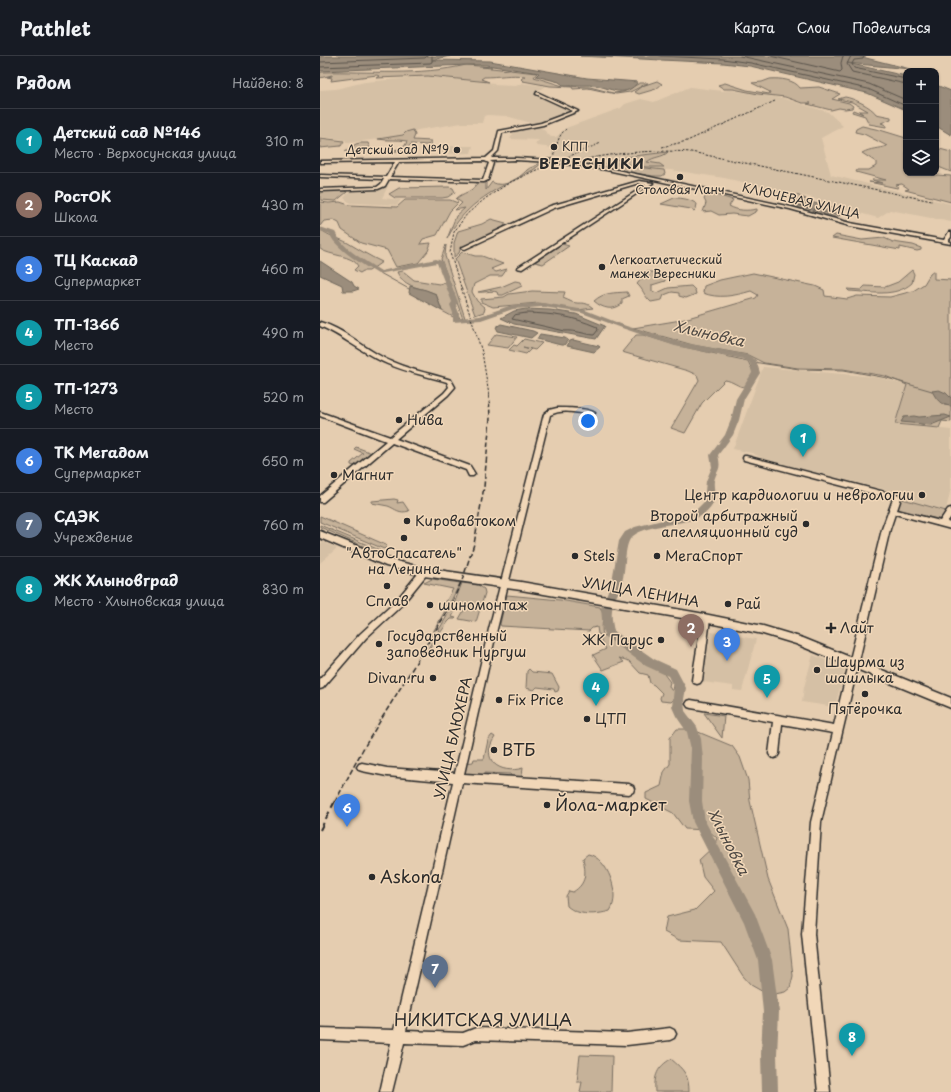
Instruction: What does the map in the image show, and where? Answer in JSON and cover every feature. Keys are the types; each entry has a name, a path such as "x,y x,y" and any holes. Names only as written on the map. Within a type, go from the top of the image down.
{"main road":[{"name":"УЛИЦА ЛЕНИНА","path":"320,534 389,563 424,572 504,584 763,630 799,641 951,703"}],"street":[{"path":"320,176 484,181 486,180 491,168 491,163 488,160 496,151 500,132 542,124 576,111 537,93"},
{"name":"КЛЮЧЕВАЯ УЛИЦА","path":"320,162 516,159 567,163 656,179 791,208 806,213 863,226 951,243"},
{"path":"320,190 374,189 382,186 398,161"},
{"path":"520,268 656,179"},
{"path":"463,248 552,207 639,182 649,184"},
{"path":"945,242 951,233"},
{"path":"320,324 346,335 381,359 449,381 452,387 446,394 320,500"},
{"name":"УЛИЦА БЛЮХЕРА","path":"386,1092 504,584 547,414 551,411 558,410 592,413"},
{"path":"320,414 468,468 471,474"},
{"path":"746,458 897,498 886,528 816,822 808,934 824,1092"},
{"path":"892,511 951,526"},
{"path":"942,524 951,511"},
{"path":"320,685 363,636 402,599 424,572"},
{"path":"697,680 706,619"},
{"path":"691,704 839,730"},
{"path":"774,754 778,720"},
{"path":"362,767 387,772 458,778 629,789"},
{"name":"НИКИТСКАЯ УЛИЦА","path":"320,1034 463,1039 476,1034 627,1039 670,1034"}],"shaded area":[{"path":"466,65 537,73 534,77 563,86 590,87 613,93 623,92 640,83 648,83 630,92 616,94 588,88 573,89 572,87 550,86 523,81 521,79 525,76 520,75 484,77 481,79 489,82 428,76 376,78 379,76 377,75 331,81 332,78 327,77 332,75 320,78 320,73 322,72 412,72 430,71"},
{"path":"429,76 495,83 492,85 516,86 522,83 545,86 535,93 567,108 568,111 566,114 535,124 506,116 487,115 484,116 482,123 462,123 417,130 411,134 371,140 347,143 345,140 320,137 320,90 336,89 365,82"},
{"path":"770,79 787,80 795,83 800,88 819,87 840,94 832,99 849,103 853,106 852,108 839,108 831,110 807,104 811,103 802,103 785,97 724,89 718,85 725,83 747,90 769,94 770,92 752,83"},
{"path":"657,81 662,84 656,89 639,94 634,92 642,86"},
{"path":"690,87 723,91 730,90 782,98 828,112 843,126 821,138 831,175 951,204 951,222 890,210 878,218 823,203 813,198 788,192 773,193 775,189 724,178 671,170 647,169 551,155 554,148 537,146 535,144 539,140 510,139 515,130 537,126 541,127 551,137 556,137 566,128 621,108 625,104 641,99 654,102"},
{"path":"845,97 862,103 876,114 891,117 891,119 881,123 886,125 886,127 869,124 865,116 852,112 853,110 863,114 859,111 868,111 852,102 838,99"},
{"path":"862,126 903,137 903,176 951,176 951,202 905,190 909,189 902,184 895,185 899,187 897,188 869,182 882,183 872,180 886,180 856,172 857,170 869,170 876,166 876,162 862,153 868,150 887,146 864,134 855,132 856,129"},
{"path":"413,130 415,135 413,140 431,141 431,144 411,144 406,150 388,152 402,148 407,141 378,139 403,135 406,132"},
{"path":"320,138 344,141 341,146 320,148"},
{"path":"368,143 371,151 356,153 345,151 356,144"},
{"name":"Детский сад №19","path":"451,146 473,146 471,153 442,154 441,152 443,149 451,149"},
{"path":"939,149 951,152 951,172 939,167"},
{"path":"668,152 647,162 660,164 664,167 646,167 610,162 625,157"},
{"path":"590,162 664,170 665,174 662,176 653,176 587,165"},
{"path":"541,164 533,170 517,178 528,169"},
{"path":"478,182 486,183 486,190 492,182 497,184 508,183 473,205 463,215 447,239 456,216 465,208 455,210 462,203 456,199 473,189"},
{"path":"388,186 382,198 401,200 397,205 350,203 344,198 351,190 373,190"},
{"path":"399,188 453,188 455,192 448,197 442,198 395,198 389,194"},
{"path":"343,190 347,192 336,201 320,200 320,191"},
{"path":"713,194 733,200 729,206 732,208 743,210 757,209 757,211 748,216 732,214 719,215 711,211 703,212 706,203 704,199 706,196"},
{"path":"797,195 806,199 797,202 796,205 854,223 834,219 792,205 794,202 790,196"},
{"path":"674,198 686,199 694,202 697,204 696,209 694,211 691,209 661,204"},
{"path":"405,200 450,200 458,203 450,211 437,235 423,239 420,244 431,243 428,251 418,263 396,267 387,250 361,243 342,230 339,223 333,220 324,221 320,226 320,202 340,202 349,205 397,207"},
{"path":"491,219 506,223 502,229 461,247 459,253 454,257 454,243 458,231 482,224"},
{"path":"320,229 382,262 369,271 363,271 360,273 354,270 358,266 355,262 320,249"},
{"path":"836,235 862,240 884,238 893,242 913,245 921,248 921,250 917,251 900,247 900,250 832,238"},
{"path":"562,244 569,246 543,264 535,262"},
{"path":"446,245 445,256 465,318 463,319 441,259"},
{"path":"462,252 475,256 482,256 503,264 491,269 496,272 507,269 502,276 490,276 474,284 472,292 477,301 485,308 484,312 475,315 455,259"},
{"path":"912,270 914,274 912,283 898,291 874,293 849,291 847,289 861,290 865,286 885,287 898,282"},
{"path":"403,271 414,280 439,284 446,282 460,319 442,311 436,294 414,287 404,281 397,272"},
{"path":"934,271 934,279 951,280 951,398 946,393 944,405 951,406 951,422 942,421 939,428 895,424 907,385 885,376 843,369 798,368 764,363 748,355 693,345 633,328 681,320 756,298 758,295 751,291 726,296 714,296 703,293 704,286 720,280 753,273 815,286 824,290 825,296 847,299 857,296 890,297 913,291 924,284 930,274"},
{"path":"647,272 655,272 665,279 665,281 652,285 652,291 657,293 668,288 691,286 695,290 696,294 686,298 679,296 679,293 672,292 664,295 662,300 651,302 637,284 642,278 642,274"},
{"path":"515,281 521,282 522,286 503,295 498,295 495,291 478,292 501,287"},
{"path":"532,291 565,292 563,298 575,303 587,304 593,308 578,310 538,303 493,307 481,302 481,299 504,297 509,294"},
{"path":"627,292 629,296 622,299 622,304 615,308 601,306 594,301 605,294"},
{"path":"496,334 517,337 508,348 487,345"},
{"path":"636,335 643,335 675,345 748,361 754,374 745,387 725,380 702,403 685,433 671,428 699,380 697,375 622,352"},
{"path":"524,339 542,343 535,350 531,349 526,354 509,350 514,345 517,346"},
{"path":"763,367 877,377 907,385 895,424 951,430 951,488 945,514 941,518 935,519 902,511 896,507 900,492 890,491 766,460 752,453 733,449"},
{"path":"356,447 372,453 355,466 351,465 351,463 363,453 354,449"},
{"path":"899,498 946,511 941,518 938,519 902,511 896,507"},
{"path":"398,500 397,503 403,502 409,511 400,512 388,506 372,503 372,501"},
{"path":"320,516 387,546 384,549 320,522"},
{"path":"320,525 382,551 376,552 320,527"},
{"path":"323,542 337,548 320,563 320,544"},
{"path":"432,579 460,583 444,615 419,657 446,609 447,606 444,605 453,589 424,583"},
{"path":"462,583 478,585 484,589 485,593 476,622 459,619 466,607 458,605 452,617 456,618 451,619 448,622 428,652 426,652 454,604"},
{"path":"507,595 560,600 600,607 603,614 603,635 610,638 614,642 627,647 651,666 661,670 670,682 669,686 671,690 673,690 674,685 678,685 682,688 682,692 671,702 661,701 660,698 662,693 650,683 648,675 640,673 629,661 619,658 624,662 603,670 593,655 606,649 601,641 601,635 598,634 597,627 592,628 589,631 501,626 500,624"},
{"path":"711,632 756,639 742,691 733,690 733,686 703,682"},
{"path":"813,655 845,668 835,707 802,702 804,687"},
{"path":"529,669 532,672 552,674 559,687 558,691 555,692 554,689 537,687 534,690 526,688 527,671"},
{"path":"704,713 724,716 722,738"},
{"path":"677,729 691,729 732,746 740,757 748,780 750,801 768,879 788,929 793,976 790,988 785,992 775,994 765,993 751,985 743,976 721,942 679,940 664,932 667,917 695,910 714,891 703,877 699,860 714,846 717,838 708,830 685,829 673,813 646,799 646,793 661,786 664,772 670,764 670,738"},
{"path":"492,735 495,737 489,753 494,764 507,769 515,770 523,768 522,776 520,778 512,777 510,774 484,773 480,777 465,774 466,763 473,762 474,759 484,759 488,740"},
{"path":"588,854 601,862 611,878 614,896 610,911 587,914 576,912 567,906 566,896 569,891 573,892 578,889 583,881 585,868 583,858"},
{"path":"580,1055 612,1056 611,1092 580,1092 582,1082 577,1082"},
{"path":"671,1059 685,1073 688,1081 689,1092 655,1092 657,1072 662,1065"}],"water":[{"path":"320,56 450,56 432,60 490,61 587,78 638,82 629,90 624,91 594,85 563,85 559,82 536,76 539,73 486,65 320,71"},
{"path":"580,56 858,56 906,68 847,63 903,75 903,109 867,93 750,66 723,63"},
{"path":"939,86 951,91 951,135 939,128"},
{"path":"807,201 839,210 843,214 838,216 798,205"},
{"path":"320,261 352,282 354,286 359,289 353,291 343,291 342,285 320,275"},
{"path":"410,286 436,294 442,311 409,293"},
{"path":"526,309 550,310 576,314 605,326 596,339 514,324 501,318 514,311"},
{"path":"501,324 537,333 531,338 498,331 496,327"},
{"path":"540,334 565,338 568,340 564,345 561,345 537,339"},
{"path":"573,340 600,347 594,352 567,346 570,341"},
{"path":"939,390 946,393 951,398 951,406 939,402 932,391"},
{"path":"945,415 951,417 931,425 901,422 904,417"}],"waterway":[{"name":"Хлыновка","path":"320,229 333,233 334,237 344,247 361,261 380,273 436,261 440,262 455,302 453,305 456,313 455,321 481,318 512,307 543,305 583,311 624,327 678,344 745,357 753,362 756,373 740,399 735,420 729,435 714,455 716,467 710,481 709,502 699,512 689,517 650,525 638,529 628,535 622,543 619,573 616,585 608,600 606,610 608,630 610,634 629,646 650,663 666,671 672,672 680,688 678,707 680,713 693,731 697,749 696,801 699,822 750,919 765,960 771,1012 769,1054 770,1092"},
{"path":"380,273 409,289"},
{"path":"753,362 799,369 844,370 887,378 932,391"}],"railway":[{"path":"662,147 687,141 775,101"},
{"path":"546,165 553,156 559,138 566,129"},
{"path":"489,395 482,352 450,253 454,232 467,214 486,198 509,183 601,143"},
{"path":"563,164 595,157 626,153 658,151 691,152 932,201"},
{"path":"335,802 363,749 450,607 463,578 474,544 484,487 490,418 489,394"},
{"path":"320,830 335,801"}],"place":[{"name":"КПП","path":"554,147"},
{"name":"Детский сад №19","path":"457,150"},
{"name":"Столовая Ланч","path":"680,177"},
{"name":"Легкоатлетический манеж Вересники","path":"602,267"},
{"name":"Нива","path":"399,420"},
{"name":"Детский сад №146","path":"803,457"},
{"name":"Магнит","path":"334,475"},
{"name":"Центр кардиологии и неврологии","path":"922,495"},
{"name":"Кировавтоком","path":"407,521"},
{"name":"Второй арбитражный апелляционный суд","path":"806,524"},
{"name":"\"АвтоСпасатель\" на Ленина","path":"404,538"},
{"name":"Stels","path":"575,556"},
{"name":"МегаСпорт","path":"657,556"},
{"name":"Сплав","path":"387,586"},
{"name":"Рай","path":"728,604"},
{"name":"шиномонтаж","path":"430,605"},
{"name":"Лайт","path":"831,628"},
{"name":"ЖК Парус","path":"661,640"},
{"name":"Государственный заповедник Нургуш","path":"379,644"},
{"name":"РостОК","path":"691,647"},
{"name":"ТЦ Каскад","path":"727,661"},
{"name":"Шаурма из шашлыка","path":"817,670"},
{"name":"Divan.ru","path":"433,678"},
{"name":"Пятёрочка","path":"865,694"},
{"name":"ТП-1273","path":"767,698"},
{"name":"Fix Price","path":"499,700"},
{"name":"ТП-1366","path":"596,706"},
{"name":"ЦТП","path":"587,719"},
{"name":"ВТБ","path":"494,750"},
{"name":"Йола-маркет","path":"547,805"},
{"name":"ТК Мегадом","path":"347,827"},
{"name":"Askona","path":"372,877"},
{"name":"СДЭК","path":"435,988"},
{"name":"ЖК Хлыновград","path":"852,1056"}],"district":[{"name":"ВЕРЕСНИКИ","path":"592,164"}]}
